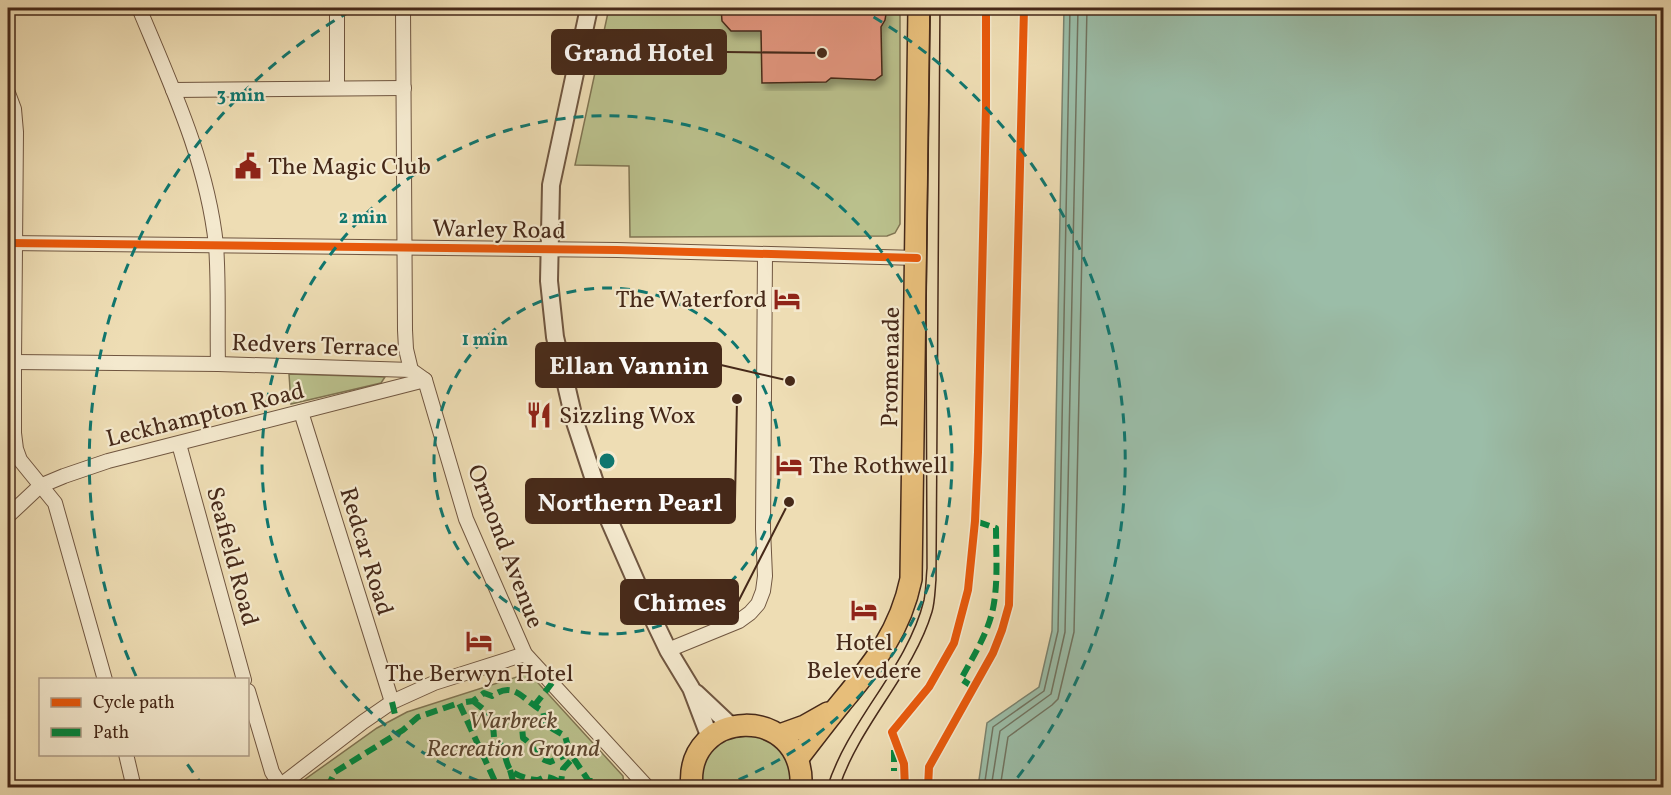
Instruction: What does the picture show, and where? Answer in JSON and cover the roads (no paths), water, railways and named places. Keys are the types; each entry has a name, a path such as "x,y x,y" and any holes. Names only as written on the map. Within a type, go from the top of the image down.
{"main road":[{"name":"Promenade","path":"798,758 880,654 895,630 906,604 911,579 919,8"},
{"name":"Promenade","path":"780,735 805,726 839,706"},
{"path":"692,788 692,768 699,751 710,738 731,726 744,724 756,725 780,735 790,745 798,758 802,775 801,788"}],"street":[{"path":"139,8 173,90 204,177 216,246 218,364"},
{"path":"337,8 338,88"},
{"path":"403,8 406,349 411,370 425,380"},
{"path":"589,8 551,185 549,281 555,337 574,419 602,504 668,650 691,688 710,738"},
{"path":"173,90 404,88"},
{"path":"8,93 14,109 16,132 11,243 14,433 20,460 55,502 104,678"},
{"name":"Warley Road","path":"11,243 617,250 917,258"},
{"path":"668,650 739,621 758,604 763,591 765,576 763,493 765,255"},
{"name":"Redvers Terrace","path":"14,362 218,364 411,370"},
{"name":"Leckhampton Road","path":"8,516 40,486 108,461 425,380"},
{"name":"Ormond Avenue","path":"425,380 466,519 525,654 648,788"},
{"name":"Redcar Road","path":"301,412 392,702"},
{"name":"Seafield Road","path":"179,444 243,678"},
{"path":"249,694 272,772 281,786 392,702 434,683 525,654"},
{"path":"691,688 731,726"},
{"path":"126,756 134,788"}],"water":[{"path":"1064,8 1663,8 1663,787 978,787 987,723 1039,687 1052,631"}],"tram line":[{"path":"827,788 849,740 905,649 916,625 925,596 930,8"},
{"path":"839,788 860,742 912,657 932,612 934,600 940,8"}],"place":[{"name":"Grand Hotel","path":"822,53"},
{"name":"The Magic Club","path":"248,166"},
{"name":"The Waterford","path":"787,299"},
{"name":"Ellan Vannin","path":"790,381"},
{"name":"Northern Pearl","path":"737,399"},
{"name":"Sizzling Wox","path":"539,415"},
{"name":"The Rothwell","path":"789,465"},
{"name":"Chimes","path":"789,502"},
{"name":"Hotel Belevedere","path":"864,610"},
{"name":"The Berwyn Hotel","path":"479,641"}],"park label":[{"name":"Warbreck Recreation Ground","path":"513,734"}]}
